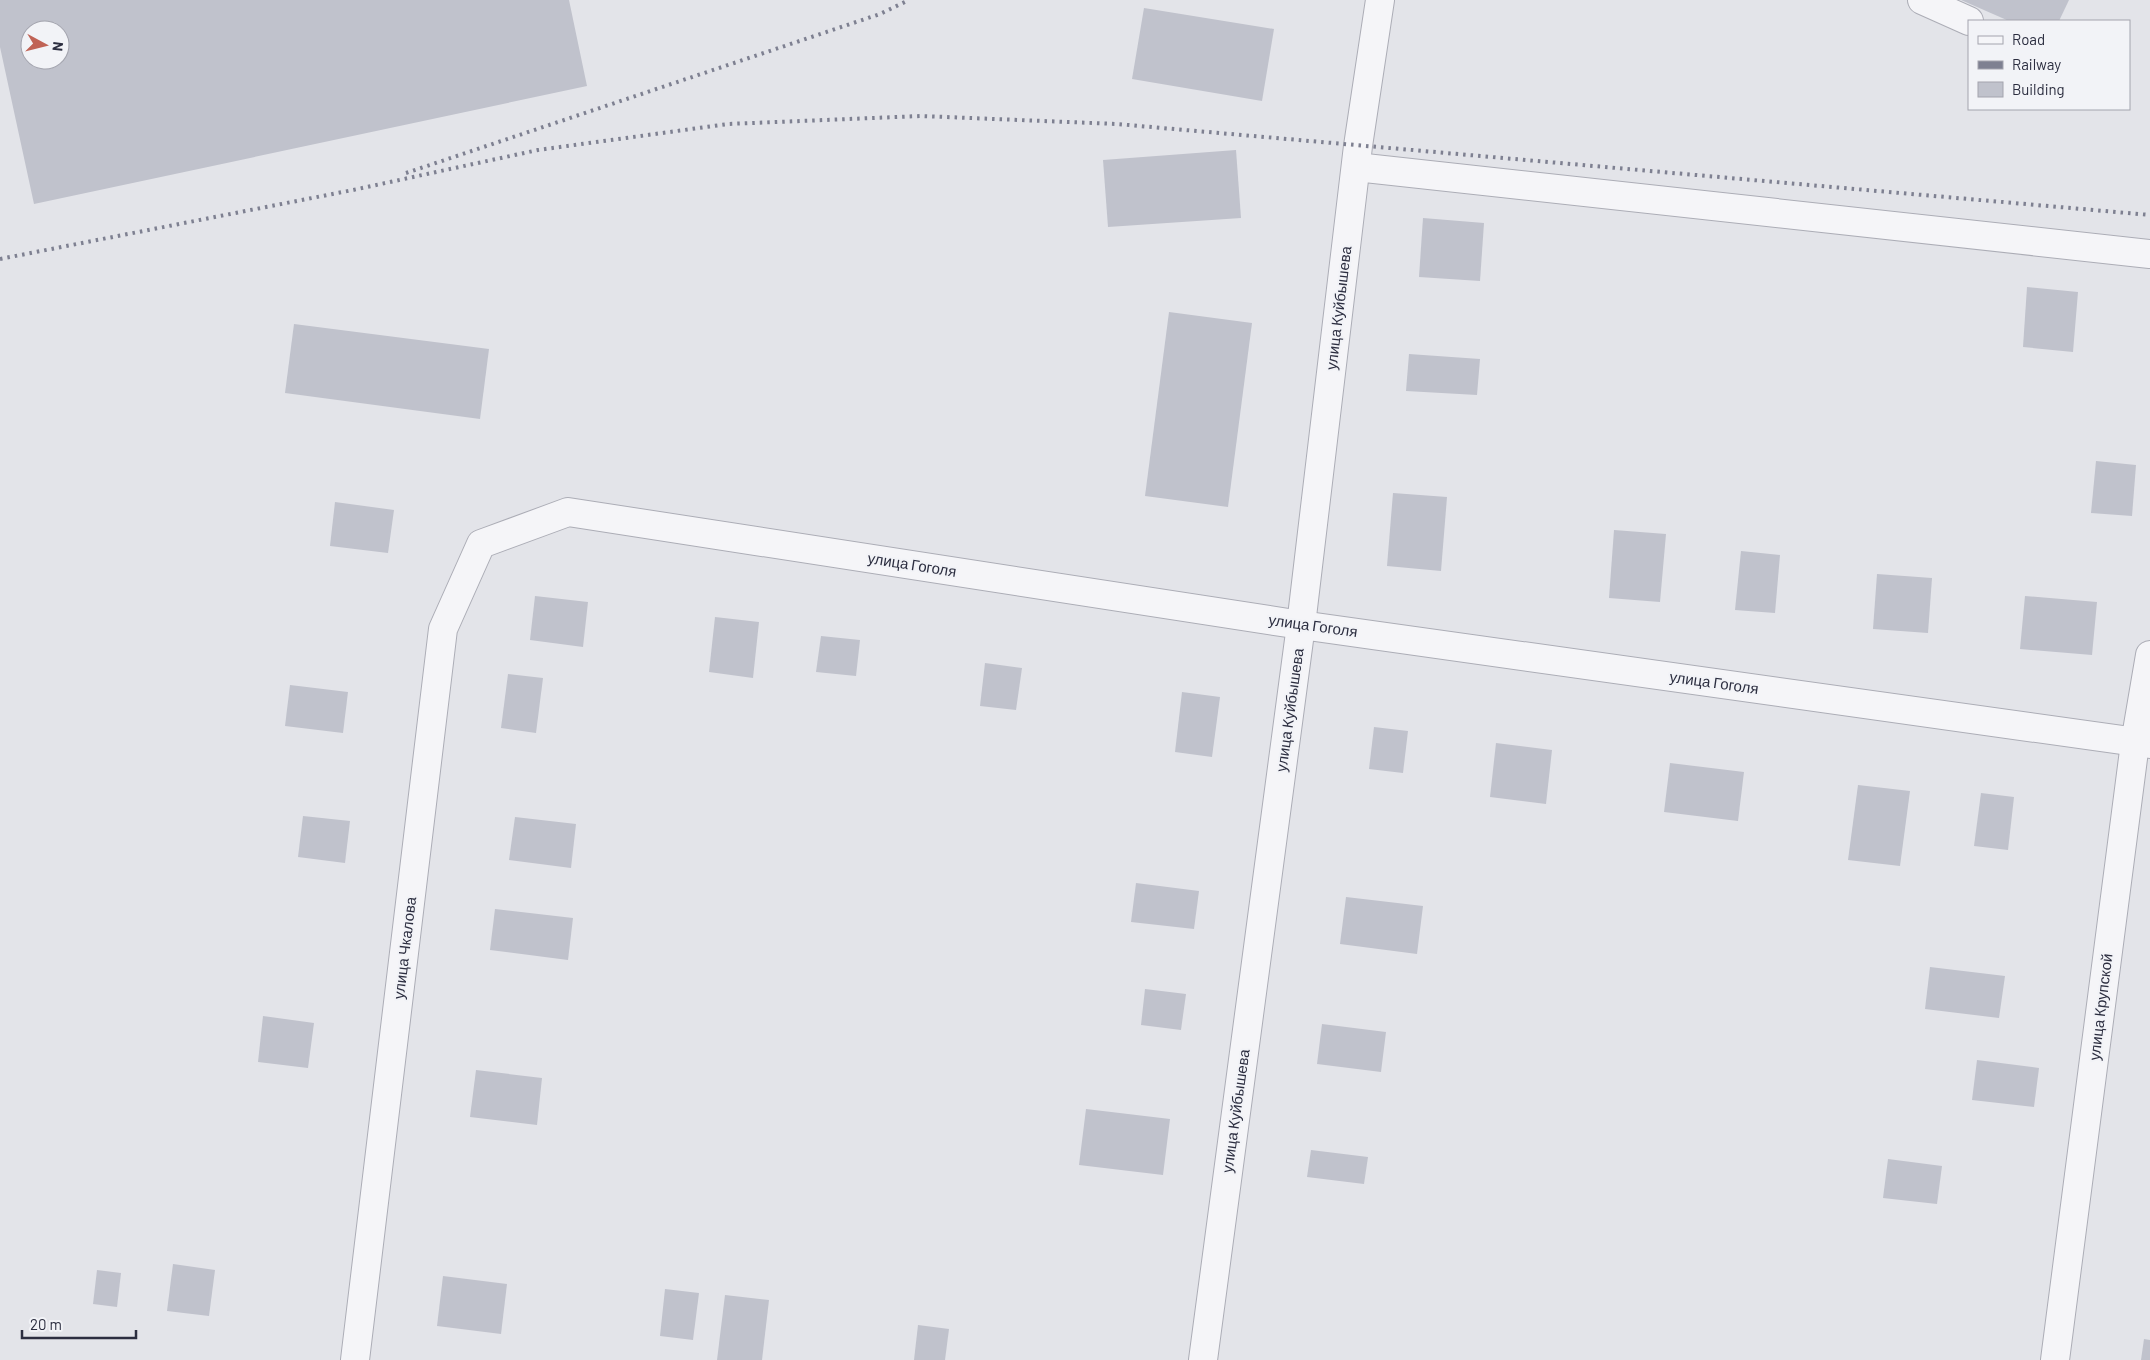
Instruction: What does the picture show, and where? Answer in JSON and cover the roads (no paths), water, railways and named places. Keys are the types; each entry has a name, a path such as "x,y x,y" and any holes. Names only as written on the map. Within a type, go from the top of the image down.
{"street":[{"name":"улица Куйбышева","path":"1203,1360 1301,625 1356,167 1380,0"},
{"path":"1922,0 1968,21"},
{"path":"1356,167 2150,254"},
{"name":"улица Гоголя","path":"481,544 568,512 1301,625 2143,743"},
{"name":"улица Чкалова","path":"356,1360 443,628 481,544"},
{"name":"улица Крупской","path":"2055,1360 2143,743 2150,655"}],"railway":[{"path":"406,173 880,14 909,0"},
{"path":"0,259 353,190 538,150 728,124 921,116 1117,124 2150,215"}]}
